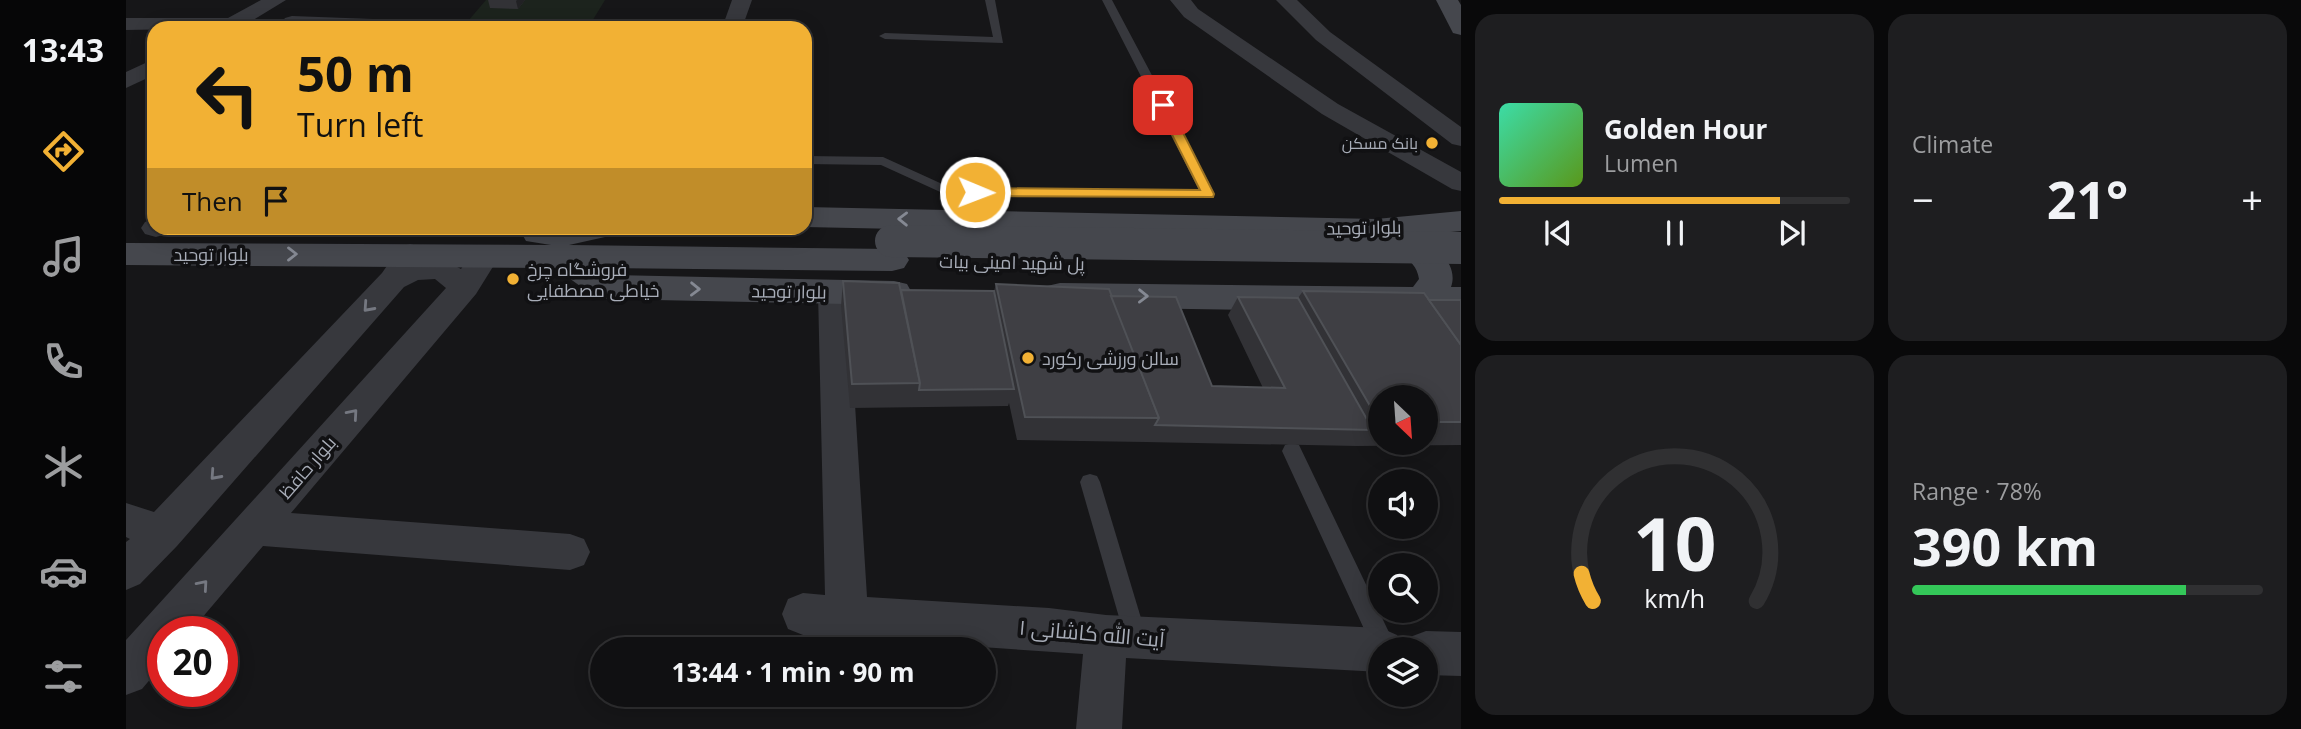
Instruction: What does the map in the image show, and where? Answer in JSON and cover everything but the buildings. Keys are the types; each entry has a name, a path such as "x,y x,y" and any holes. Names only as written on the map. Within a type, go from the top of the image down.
{"main road":[{"path":"1447,0 1461,29"},
{"name":"بلوار توحید","path":"812,216 950,206 1376,229 1461,221"},
{"name":"بلوار توحید","path":"126,228 147,228"},
{"path":"1376,229 1399,238 1418,250 1431,264 1438,278 1434,290 1422,299"},
{"name":"بلوار توحید","path":"314,235 565,246 606,287 929,293"},
{"name":"بلوار توحید","path":"126,254 401,267 565,246 588,235"},
{"name":"پل شهید امینی بیات","path":"565,246 891,251 1461,269"},
{"name":"پل شهید امینی بیات","path":"891,251 1461,248"},
{"path":"1025,295 1461,300"}],"street":[{"path":"237,21 276,0"},
{"path":"734,21 742,0"},
{"path":"1180,0 1191,13 1330,109 1461,183"},
{"path":"1286,0 1323,36 1461,139"},
{"path":"126,23 147,24"},
{"path":"126,81 147,70"},
{"name":"بلوار حافظ","path":"126,673 465,287 484,257"},
{"path":"126,571 401,267 413,270 442,269 465,287"},
{"path":"833,292 847,617"},
{"path":"126,520 163,533"},
{"path":"254,528 570,552"},
{"name":"آیت الله کاشانی ۱","path":"803,614 1049,629 1121,637 1368,649"},
{"path":"1099,729 1121,637"},
{"path":"1438,653 1461,654"}],"lane":[{"path":"885,36 999,41 990,0"},
{"path":"812,160 883,161 950,206 1208,194 1129,37 1107,0"},
{"path":"1292,451 1377,637"},
{"path":"1090,482 1121,637"}],"shaded area":[{"path":"486,0 605,0 592,21 468,21"}],"place":[{"name":"بانک مسکن","path":"1432,143"},
{"name":"فروشگاه چرخ خیاطی مصطفایی","path":"513,279"},
{"name":"سالن ورزشی رکورد","path":"1028,358"}],"route":[{"path":"975,192 1208,194 1163,105"}]}
